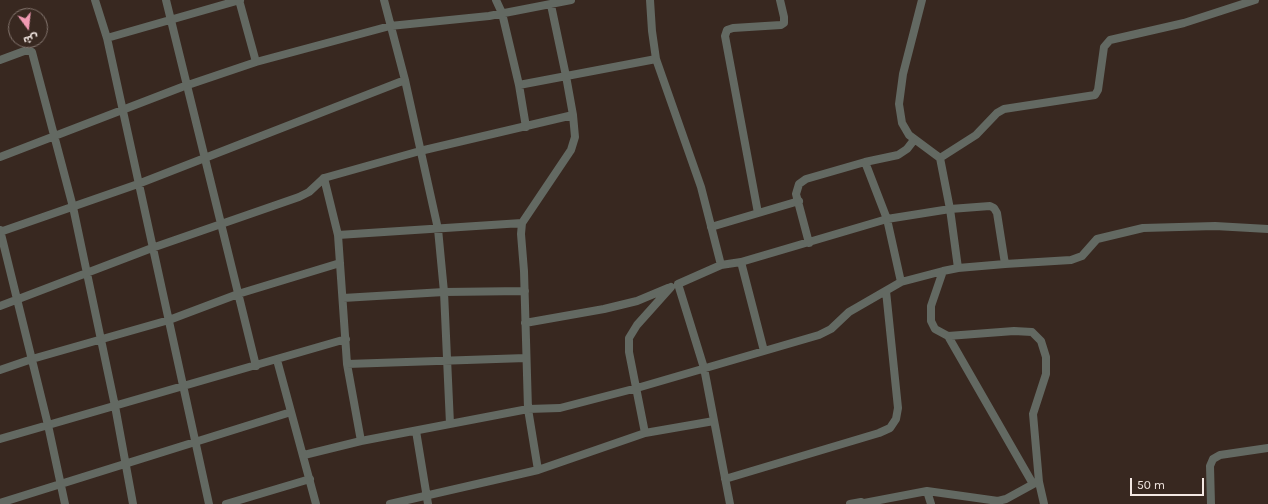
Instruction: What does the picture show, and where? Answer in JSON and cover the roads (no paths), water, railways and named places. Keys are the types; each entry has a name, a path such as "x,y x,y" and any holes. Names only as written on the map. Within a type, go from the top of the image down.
{"street":[{"path":"95,0 107,38 209,504"},
{"path":"166,0 256,366"},
{"path":"107,38 239,0 256,62"},
{"path":"384,0 405,80 438,230 444,292 450,424"},
{"path":"496,0 502,13 519,85 526,127"},
{"path":"0,157 123,110 256,62 390,26 489,16 571,0"},
{"path":"650,0 656,59 701,187 721,265"},
{"path":"758,213 725,36 727,30 733,28 781,25 784,18 780,0"},
{"path":"922,0 904,74 899,104 905,129 914,140 930,149 940,158 950,209 958,268"},
{"path":"940,158 976,135 997,113 1004,109 1094,95 1098,90 1104,47 1110,40 1184,23 1255,0"},
{"path":"538,470 528,409 525,291 521,234 522,223 571,150 575,137 573,115 566,76 551,5"},
{"path":"0,60 27,50 31,51 73,207 115,406 133,504"},
{"path":"519,85 656,59"},
{"path":"65,504 48,425 0,231 138,184 405,80"},
{"path":"0,306 17,298 152,248 304,195 324,178 420,151 573,115"},
{"path":"810,243 796,194 799,184 806,179 903,153 914,140"},
{"path":"866,162 887,219 901,282"},
{"path":"324,178 338,235 347,364 362,441"},
{"path":"711,227 799,201"},
{"path":"525,323 604,309 637,301 721,265 741,262 810,243 887,219 950,209 990,206 994,208 997,213 1006,264"},
{"path":"338,235 438,230 522,223"},
{"path":"304,455 362,441 528,409 560,408 637,388 820,335 831,328 849,312 901,282 943,271 958,268 1071,260 1082,256 1097,239 1143,228 1216,226 1268,229"},
{"path":"741,262 764,351"},
{"path":"0,370 32,359 169,320 238,294 340,263"},
{"path":"943,271 931,306 931,321 936,329 948,336 1036,483 1044,504"},
{"path":"675,285 704,368 730,504"},
{"path":"645,433 629,352 629,338 637,325 675,285"},
{"path":"343,298 444,292 525,291"},
{"path":"725,479 879,433 890,428 896,419 898,408 886,291"},
{"path":"948,336 1014,331 1032,332 1042,341 1046,357 1046,374 1033,414 1036,483"},
{"path":"0,439 346,339"},
{"path":"347,364 447,359 526,358"},
{"path":"277,360 304,455 316,504"},
{"path":"0,503 292,412"},
{"path":"390,504 538,470 645,433 714,421"},
{"path":"416,430 428,504"},
{"path":"1211,504 1210,466 1213,459 1220,455 1268,448"},
{"path":"226,504 310,479"},
{"path":"850,504 927,491 998,501 1006,499 1036,483"},
{"path":"927,491 931,504"}]}
